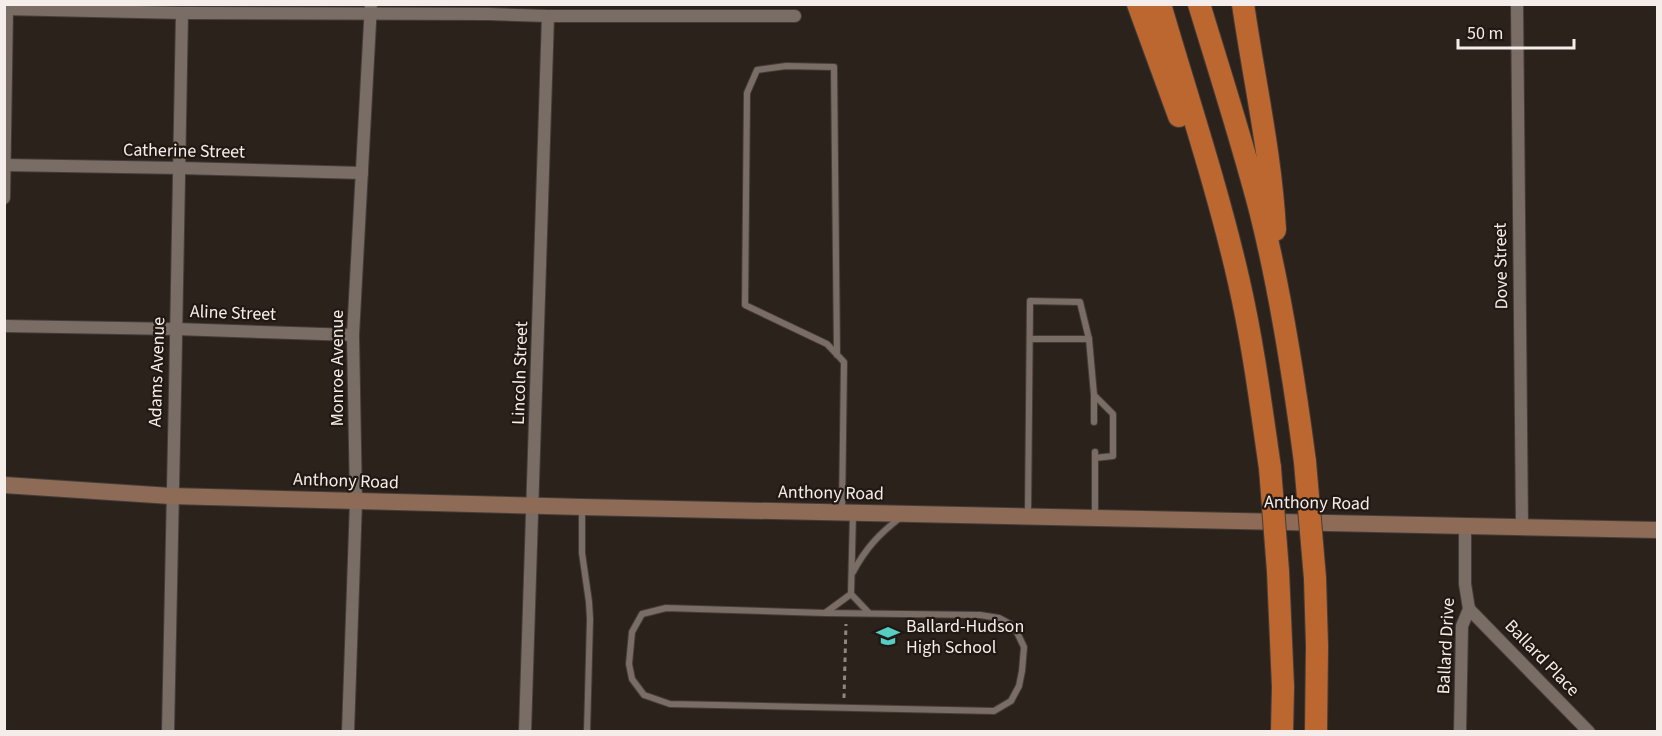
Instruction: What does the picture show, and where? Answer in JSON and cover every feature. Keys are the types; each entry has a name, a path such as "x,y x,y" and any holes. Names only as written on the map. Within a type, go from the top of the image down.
{"highway":[{"path":"1138,4 1172,99 1227,233"},
{"path":"1161,4 1227,233 1240,284 1247,326 1270,468 1278,572 1283,687 1282,732"},
{"path":"1199,4 1237,126 1257,201 1279,297 1297,396 1315,578 1316,732"},
{"path":"1243,4 1262,110 1274,203 1279,297"}],"street":[{"name":"Dove Street","path":"1517,4 1522,527"},
{"path":"4,198 6,9 182,13 488,9 548,16 795,16"},
{"name":"Monroe Avenue","path":"348,732 356,501 353,335 371,9"},
{"name":"Adams Avenue","path":"168,732 182,13"},
{"name":"Lincoln Street","path":"525,732 548,16"},
{"name":"Catherine Street","path":"5,165 362,173"},
{"name":"Aline Street","path":"4,326 353,335"},
{"name":"Anthony Road","path":"4,485 171,495 533,506 1658,530"},
{"name":"Ballard Drive","path":"1460,732 1462,626 1469,609 1465,576 1465,526"},
{"name":"Ballard Place","path":"1469,609 1589,732"}],"lane":[{"path":"837,355 834,67 786,66 757,70 747,93 745,305 826,344 837,355 844,362 851,594 869,613"},
{"path":"1028,516 1030,301 1080,302 1089,339 1094,422"},
{"path":"1030,339 1089,339"},
{"path":"1094,395 1113,414 1113,456 1095,455 1095,518"},
{"path":"582,507 582,553 590,619 587,732"},
{"path":"851,576 860,558 875,539 906,514"},
{"path":"825,613 851,594"},
{"path":"666,608 825,613 980,615 999,618 1014,626 1024,647 1019,686 1011,701 994,711 670,704 644,695 632,679 629,663 632,632 642,614 666,608"}],"path":[{"path":"844,708 847,613"}],"place":[{"name":"Ballard-Hudson High School","path":"888,636"}]}
